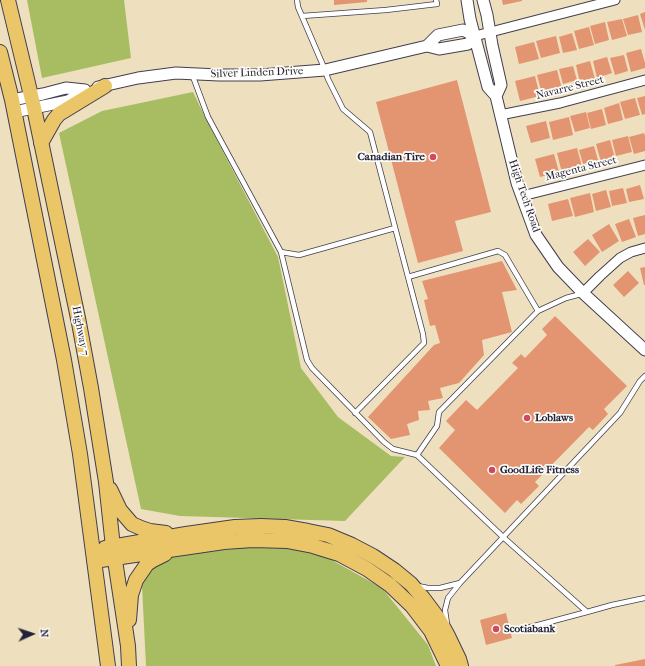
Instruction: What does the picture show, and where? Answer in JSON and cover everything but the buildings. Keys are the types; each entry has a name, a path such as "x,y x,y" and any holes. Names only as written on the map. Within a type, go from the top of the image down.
{"main road":[{"name":"Highway 7","path":"8,0 41,143 89,374 106,482 113,553 128,646 129,666"},
{"name":"Highway 7","path":"0,52 13,106 64,360 80,454 108,666"},
{"path":"41,143 59,114 105,86"},
{"path":"106,482 120,510 132,524 141,528 186,541 286,541 314,546 339,554 367,569 390,585 412,606 431,631 448,666"},
{"path":"94,556 186,541 235,527 285,527 328,535 373,556 411,584 438,618 462,666"},
{"path":"128,646 131,595 136,580 147,564 186,541"}],"street":[{"name":"High Tech Road","path":"467,0 488,87 496,96 517,184 536,235 558,267 583,293 645,350"},
{"name":"High Tech Road","path":"483,0 491,31 492,45 501,85 496,96"},
{"name":"Silver Linden Drive","path":"13,106 32,102 68,101 85,90 138,78 176,74 260,75 325,70 427,46 439,49 468,44 475,36 491,31 615,0"},
{"name":"Navarre Street","path":"500,115 560,103 645,80"},
{"name":"Magenta Street","path":"522,196 645,165"},
{"path":"583,293 620,258 631,252 645,248"}],"lane":[{"path":"297,0 298,7 328,79 343,109 370,132 423,334 424,343 355,413"},
{"path":"302,16 386,10 437,4 436,0"},
{"path":"192,74 208,117 281,252 307,360 312,368 384,442 393,449 417,455 503,537 587,612"},
{"path":"281,252 299,255 395,228"},
{"path":"408,277 498,251 505,255 538,311"},
{"path":"417,455 437,426 439,412 538,311 566,298 583,293"},
{"path":"448,636 446,610 448,598 460,583 620,413 645,376"},
{"path":"411,584 428,588 440,588 460,583"},
{"path":"524,629 604,607 645,598"}],"green space":[{"path":"27,0 124,0 131,58 42,78"},
{"path":"193,92 278,257 301,368 338,417 391,456 405,457 345,521 180,516 141,509 59,133 102,111"},
{"path":"273,544 328,558 382,588 428,645 436,666 146,666 142,586 149,568 173,556"}],"place":[{"name":"Canadian Tire","path":"433,157"},
{"name":"Loblaws","path":"527,418"},
{"name":"GoodLife Fitness","path":"492,470"},
{"name":"Scotiabank","path":"496,629"}]}
